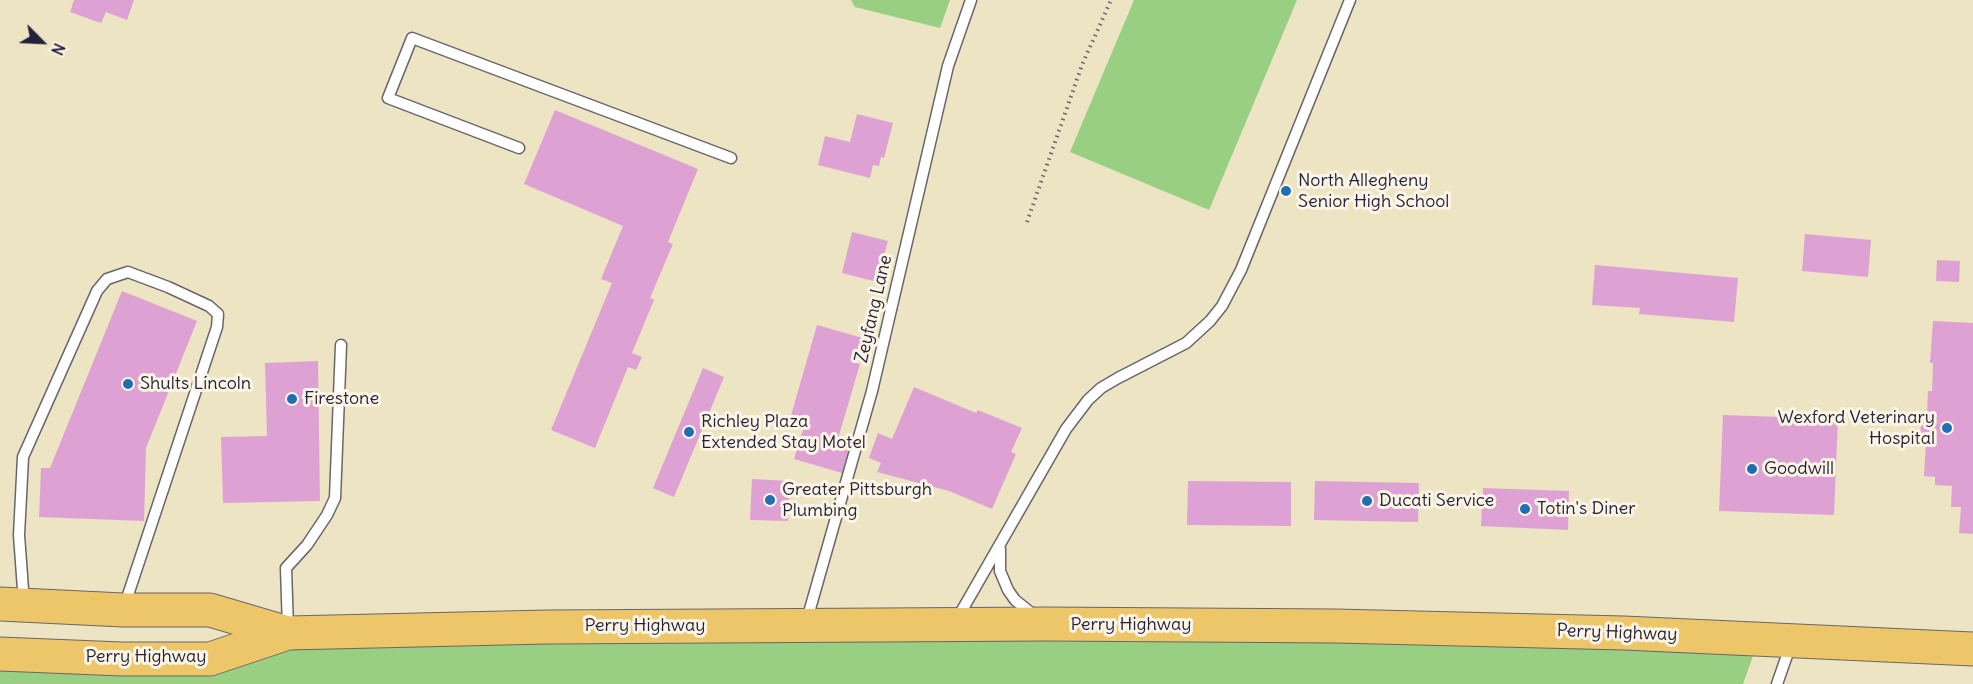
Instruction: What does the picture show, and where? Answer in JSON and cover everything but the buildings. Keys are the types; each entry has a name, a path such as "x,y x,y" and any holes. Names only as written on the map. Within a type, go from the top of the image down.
{"highway":[{"name":"Perry Highway","path":"12,605 123,610 210,609 288,633"},
{"name":"Perry Highway","path":"0,654 122,659 210,659 288,633 547,627 1047,624 1566,631 1973,650"}],"lane":[{"name":"Zeyfang Lane","path":"805,626 872,391 948,66 971,0"},
{"path":"954,625 1066,429 1088,400 1101,388 1118,378 1186,344 1222,306 1241,270 1350,0"},
{"path":"519,148 388,98 412,38 731,158"},
{"path":"12,605 23,457 97,291 107,279 128,272 209,306 218,314 217,327 123,610"},
{"path":"288,633 286,568 307,545 327,515 335,498 341,345"},
{"path":"1001,543 1000,571 1008,590 1025,609 1047,624"},
{"path":"1777,684 1792,641"}],"path":[{"path":"1027,222 1082,65 1111,0"}],"green space":[{"path":"851,0 950,0 940,28 855,7"},
{"path":"1134,0 1297,0 1209,210 1070,152"},
{"path":"288,633 1759,639 1743,684 0,684 0,654 122,659"}],"place":[{"name":"North Allegheny Senior High School","path":"1286,191"},
{"name":"Shults Lincoln","path":"128,384"},
{"name":"Firestone","path":"292,399"},
{"name":"Wexford Veterinary Hospital","path":"1947,428"},
{"name":"Richley Plaza Extended Stay Motel","path":"689,432"},
{"name":"Goodwill","path":"1752,469"},
{"name":"Greater Pittsburgh Plumbing","path":"770,500"},
{"name":"Ducati Service","path":"1367,501"},
{"name":"Totin's Diner","path":"1525,509"}]}
